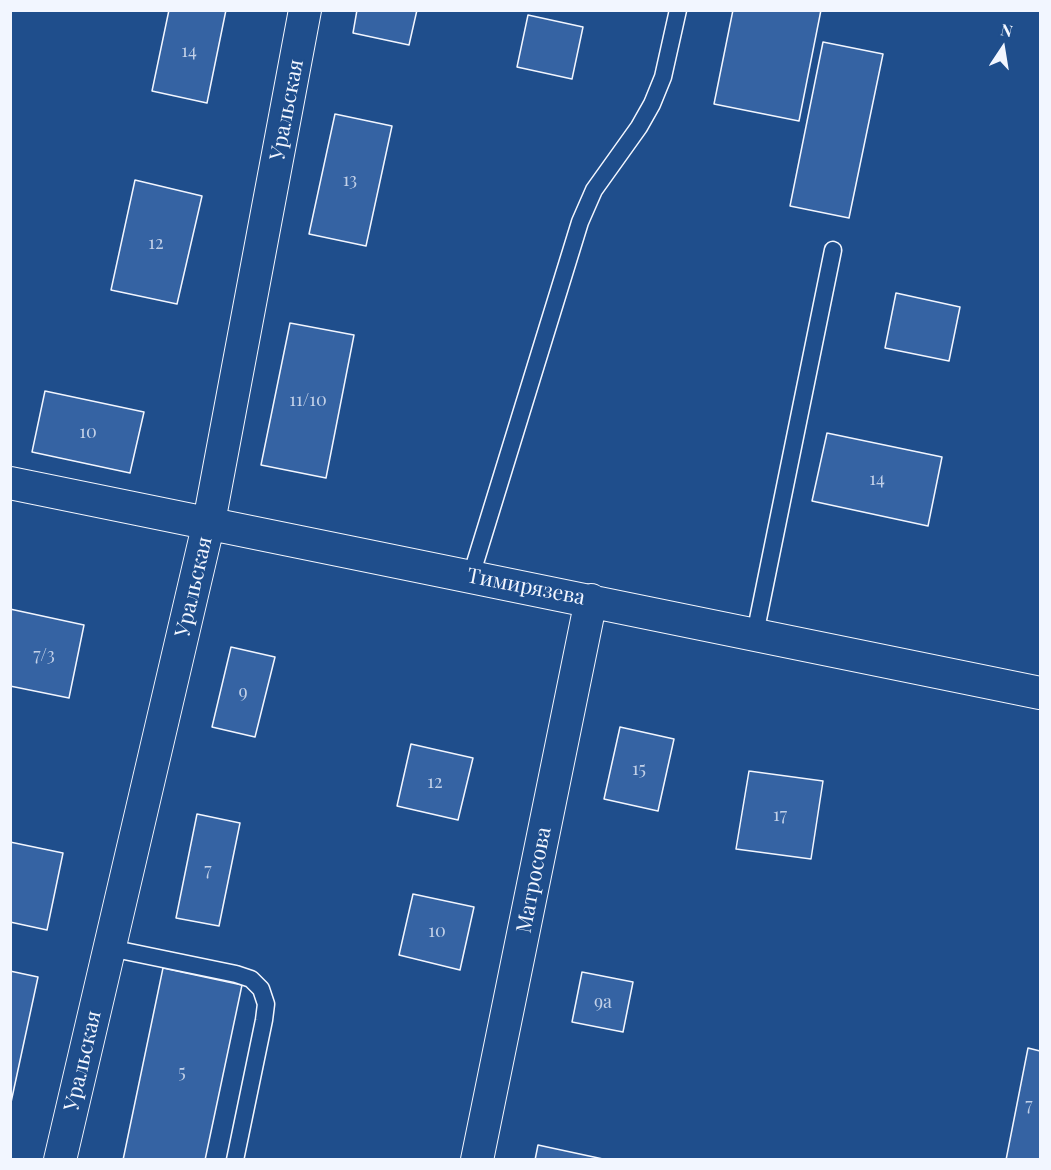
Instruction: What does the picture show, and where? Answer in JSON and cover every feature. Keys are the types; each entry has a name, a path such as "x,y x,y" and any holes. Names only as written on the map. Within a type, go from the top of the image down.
{"street":[{"name":"Уральская","path":"60,1160 210,522 305,10"},
{"name":"Тимирязева","path":"10,483 1041,693"},
{"name":"Матросова","path":"477,1160 591,600"}],"lane":[{"path":"471,576 580,222 594,190 639,127 652,104 663,77 678,10"},
{"path":"755,634 833,250"},
{"path":"110,948 236,974 250,979 261,989 266,1004 264,1020 235,1160"}],"building":[{"path":"169,10 226,10 207,103 152,91"},
{"path":"357,10 417,10 409,45 353,33"},
{"path":"733,10 821,10 799,121 714,104"},
{"path":"528,15 583,27 572,79 517,67"},
{"path":"823,42 883,54 849,218 790,206"},
{"path":"335,114 392,126 366,246 309,234"},
{"path":"135,180 202,196 177,304 111,290"},
{"path":"896,293 960,307 949,361 885,348"},
{"path":"290,323 354,335 326,478 261,465"},
{"path":"45,391 144,412 130,473 32,452"},
{"path":"827,433 942,457 928,526 812,501"},
{"path":"10,609 84,625 69,698 10,686"},
{"path":"231,647 275,657 255,737 212,727"},
{"path":"620,727 674,739 658,811 604,799"},
{"path":"411,744 473,758 458,820 397,806"},
{"path":"749,771 823,781 811,859 736,849"},
{"path":"197,814 240,823 219,926 176,918"},
{"path":"10,842 63,853 47,930 10,922"},
{"path":"413,894 474,907 460,970 399,955"},
{"path":"163,968 242,985 205,1160 123,1160"},
{"path":"10,971 38,977 10,1107"},
{"path":"582,972 633,982 623,1032 572,1022"},
{"path":"1028,1048 1040,1051 1040,1160 1006,1160"},
{"path":"538,1145 603,1159 603,1160 535,1160"}]}
